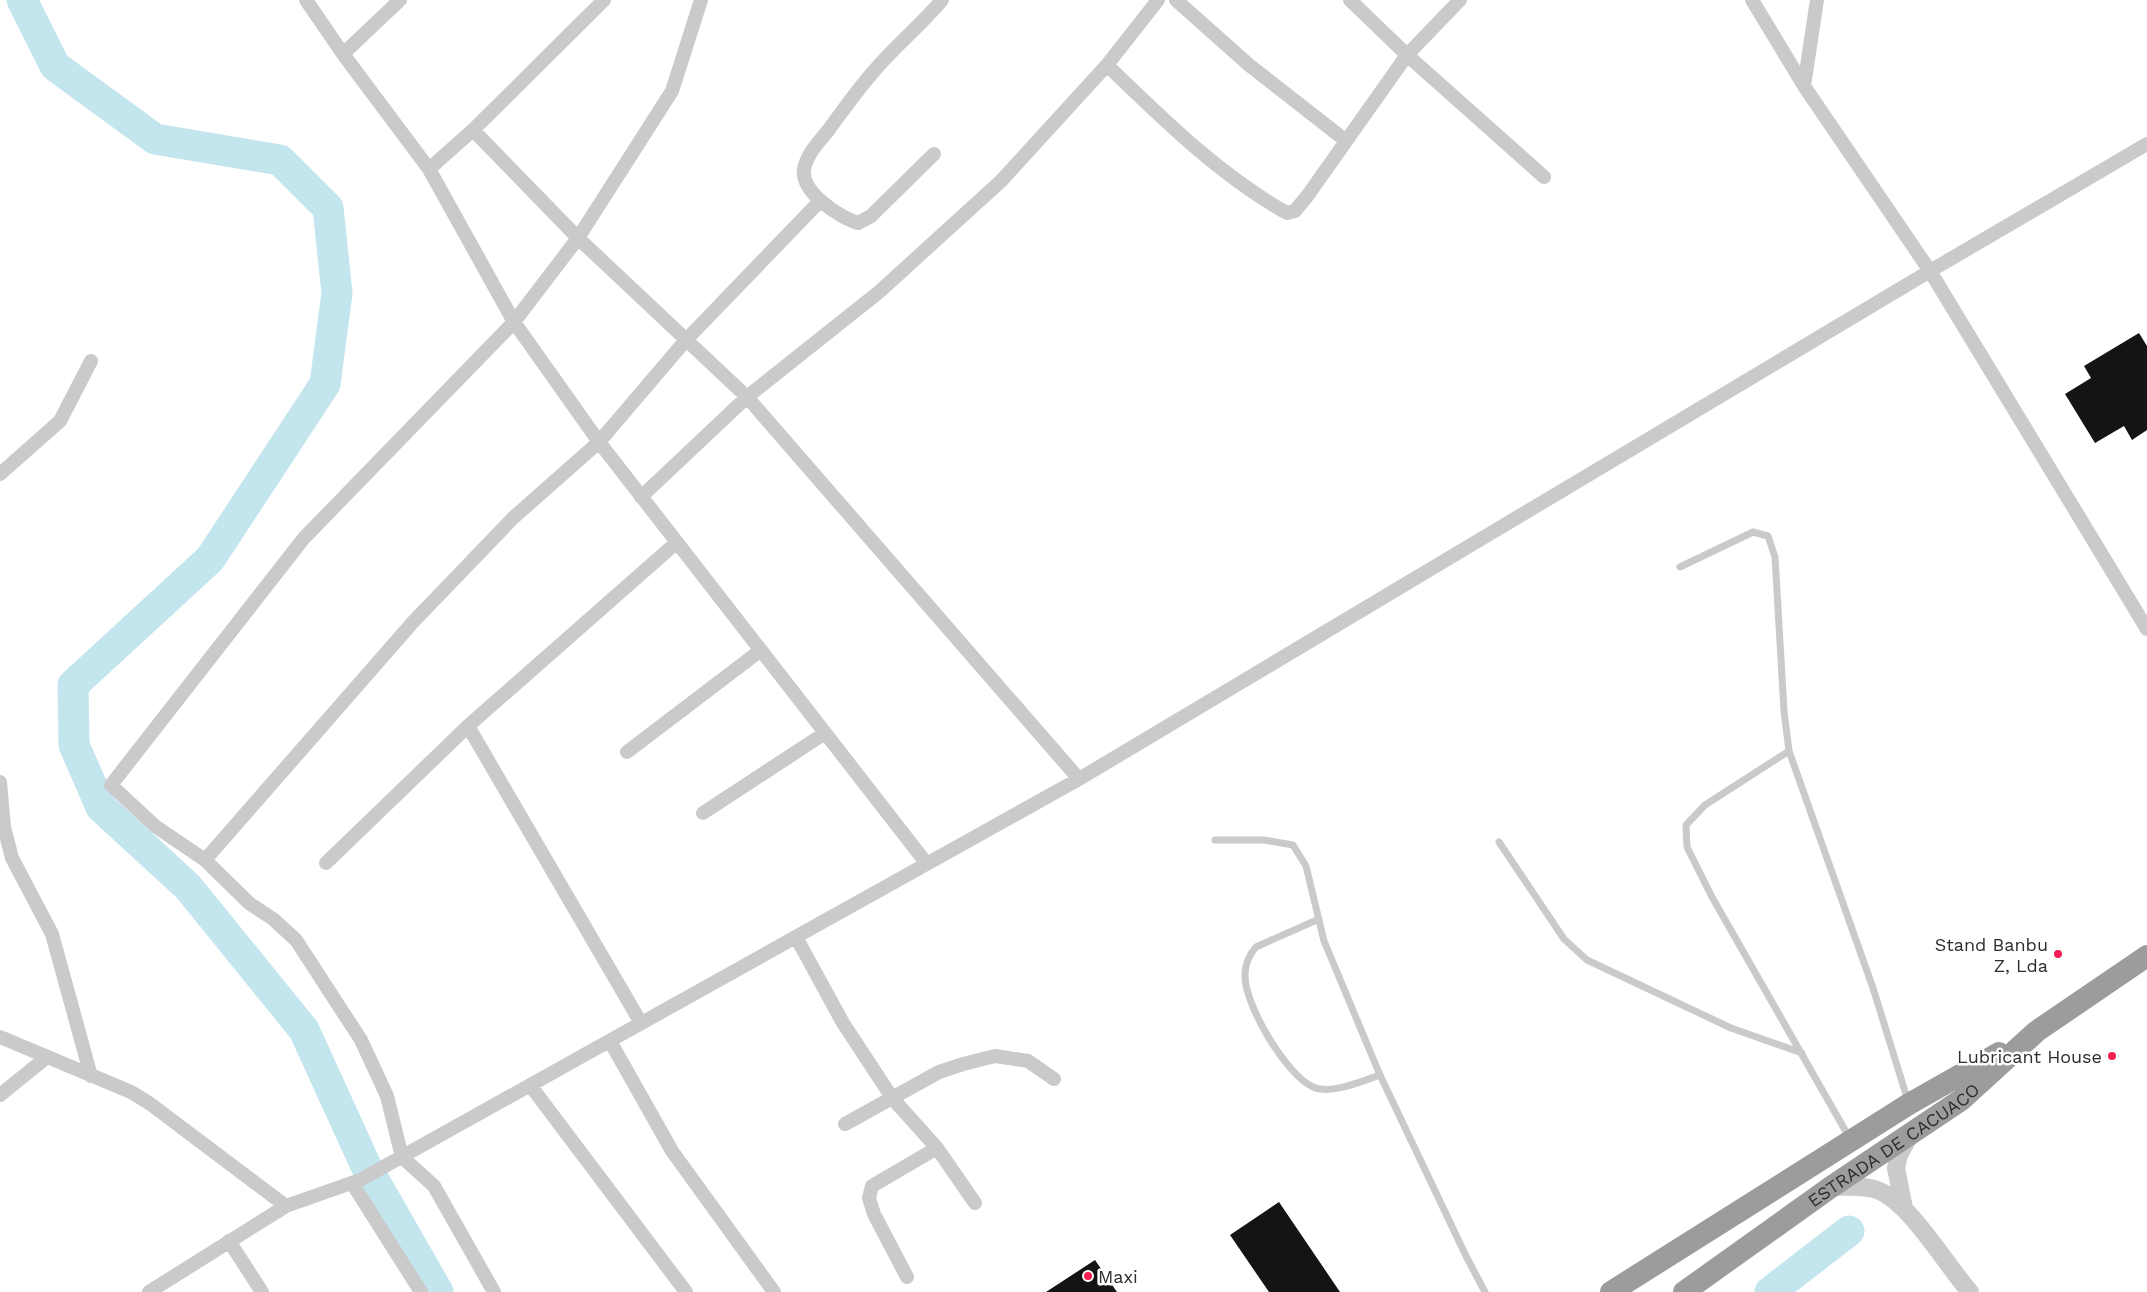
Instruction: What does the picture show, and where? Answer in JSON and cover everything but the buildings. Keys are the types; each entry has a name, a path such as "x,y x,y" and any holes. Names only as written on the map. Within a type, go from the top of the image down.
{"highway":[{"name":"ESTRADA DE CACUACO","path":"1684,1292 1831,1187 1961,1100 2037,1032 2147,956"},
{"path":"1611,1292 1909,1104 2037,1032"}],"street":[{"path":"306,0 342,54 429,169 514,322 599,442 927,864"},
{"path":"342,54 400,0"},
{"path":"429,169 473,130 604,0"},
{"path":"494,1292 434,1186 402,1157 386,1096 361,1040 296,940 273,919 249,904 205,860 155,826 111,785 304,538 514,322 578,238 672,90 701,0"},
{"path":"934,154 871,216 858,223 846,220 820,201 806,181 804,170 812,151 874,70 920,25 942,0"},
{"path":"641,497 747,397 879,292 994,188 1107,65 1158,0"},
{"path":"1176,0 1249,65 1345,140"},
{"path":"1350,0 1406,55 1544,178"},
{"path":"1107,65 1171,126 1240,182 1287,212 1295,211 1406,55 1460,0"},
{"path":"1752,0 1804,86 1930,271 2147,629"},
{"path":"1804,86 1817,0"},
{"path":"473,130 578,238 747,397 1079,779"},
{"path":"148,1292 286,1206 356,1182 386,1166 1079,779 1930,271 2147,144"},
{"path":"205,860 413,622 513,518 599,442 686,340 820,201"},
{"path":"0,474 60,421 91,361"},
{"path":"326,863 468,726 676,543"},
{"path":"627,752 760,650"},
{"path":"468,726 641,1024"},
{"path":"703,813 825,733"},
{"path":"0,782 4,826 12,858 52,934 91,1076"},
{"path":"796,937 843,1023 893,1099 937,1148 975,1203"},
{"path":"0,1036 131,1092 149,1103 286,1206"},
{"path":"610,1041 672,1151 774,1292"},
{"path":"845,1124 940,1072 995,1056 1028,1061 1054,1079"},
{"path":"0,1095 47,1057"},
{"path":"530,1085 686,1292"},
{"path":"1904,1208 1896,1168 1899,1156 1910,1135"},
{"path":"907,1277 874,1214 869,1198 872,1186 937,1148"},
{"path":"356,1182 421,1292"},
{"path":"1831,1187 1854,1186 1875,1189 1889,1195 1904,1208 1970,1292"},
{"path":"229,1241 262,1292"}],"lane":[{"path":"1680,566 1753,532 1768,536 1775,557 1784,711 1789,751 1873,988 1909,1104"},
{"path":"1789,751 1705,805 1686,825 1687,847 1712,898 1851,1142"},
{"path":"1215,840 1264,840 1293,845 1306,866 1324,940 1380,1075 1485,1292"},
{"path":"1499,842 1564,939 1587,960 1731,1028 1802,1053"},
{"path":"1319,919 1256,947 1249,955 1246,964 1246,989 1264,1031 1296,1076 1314,1088 1338,1089 1380,1075"}],"waterway":[{"path":"22,0 55,66 155,139 280,160 328,208 337,293 325,384 210,559 73,685 74,745 101,807 188,887 304,1030 366,1166 438,1292"},
{"path":"1770,1292 1849,1231"}],"place":[{"name":"Stand Banbu Z, Lda","path":"2058,954"},
{"name":"Lubricant House","path":"2112,1056"},
{"name":"Maxi","path":"1088,1276"}]}
